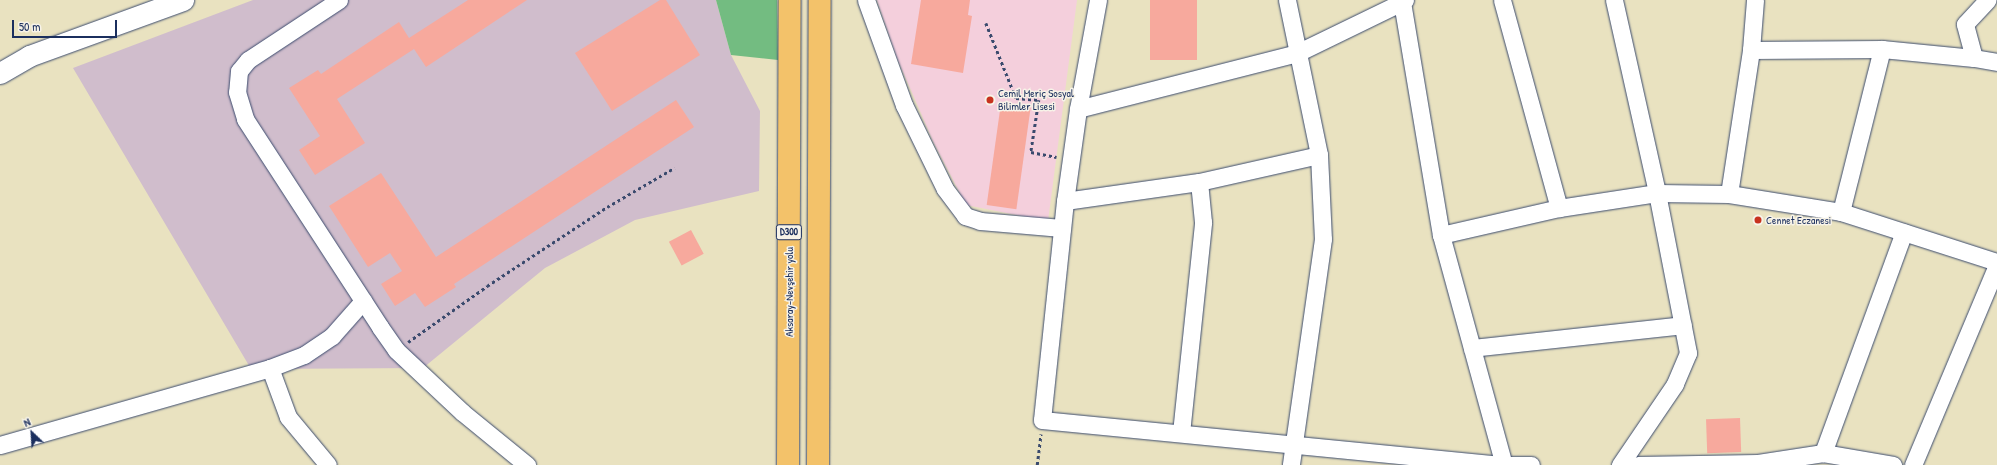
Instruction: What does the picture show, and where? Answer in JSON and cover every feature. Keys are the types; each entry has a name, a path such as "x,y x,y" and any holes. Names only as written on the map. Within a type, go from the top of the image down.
{"highway":[{"name":"Aksaray-Nevşehir yolu","path":"788,465 790,0"},
{"name":"D300","path":"818,465 820,0"}],"street":[{"path":"339,0 248,60 239,71 236,92 245,118 396,350 462,412 527,465"},
{"path":"866,0 904,105 945,189 964,216 980,221 1062,228"},
{"path":"1098,0 1078,108 1065,201 1042,420 1504,465 1531,465"},
{"path":"1287,0 1319,155 1323,239 1291,465"},
{"path":"1078,108 1297,53 1402,0 1441,235 1504,465"},
{"path":"1502,0 1559,208"},
{"path":"1614,0 1657,193 1688,353 1675,384 1620,465"},
{"path":"1729,194 1751,50 1755,0"},
{"path":"0,73 29,56 178,1"},
{"path":"1974,58 1965,24 1982,1"},
{"path":"1751,50 1882,49 1974,58 1997,62"},
{"path":"1841,212 1882,49"},
{"path":"1065,201 1199,182 1319,155"},
{"path":"1181,433 1203,222 1199,182"},
{"path":"1441,235 1559,208 1657,193 1729,194 1841,212 1997,262"},
{"path":"1823,453 1904,232"},
{"path":"1913,465 1997,265"},
{"path":"0,445 270,368 304,355 332,336 363,301"},
{"path":"1472,348 1683,325"},
{"path":"270,368 288,417 328,465"},
{"path":"1638,465 1759,464 1823,453 1893,465"}],"path":[{"path":"986,24 1016,98 1039,100 1031,152 1071,160"},
{"path":"396,350 487,286 607,207 674,168"},
{"path":"1037,465 1042,420"}],"shaded area":[{"path":"253,0 716,0 731,55 760,111 759,191 635,220 545,268 423,368 251,369 73,68"},
{"name":"Cemil Meriç Sosyal Bilimler Lisesi","path":"877,0 1077,0 1048,221 966,205 933,141 897,58"}],"green space":[{"path":"716,0 777,0 778,60 731,55"}],"building":[{"path":"468,0 527,0 426,67 414,49 337,99 365,143 315,175 299,150 320,136 289,88 318,70 321,74 399,22 409,38"},
{"path":"660,0 666,0 700,55 612,111 575,53"},
{"path":"921,0 970,0 968,15 972,16 963,73 911,64"},
{"path":"1150,0 1197,0 1197,60 1150,60"},
{"path":"676,100 694,127 454,284 456,287 425,307 415,293 395,306 381,284 402,271 390,253 368,267 329,206 381,173 436,257"},
{"path":"1001,103 1031,107 1016,209 987,205"},
{"path":"691,230 704,254 682,266 669,242"},
{"path":"1740,418 1741,452 1707,453 1706,419"}],"place":[{"name":"Cemil Meriç Sosyal Bilimler Lisesi","path":"990,100"},
{"name":"Cennet Eczanesi","path":"1758,220"}]}
